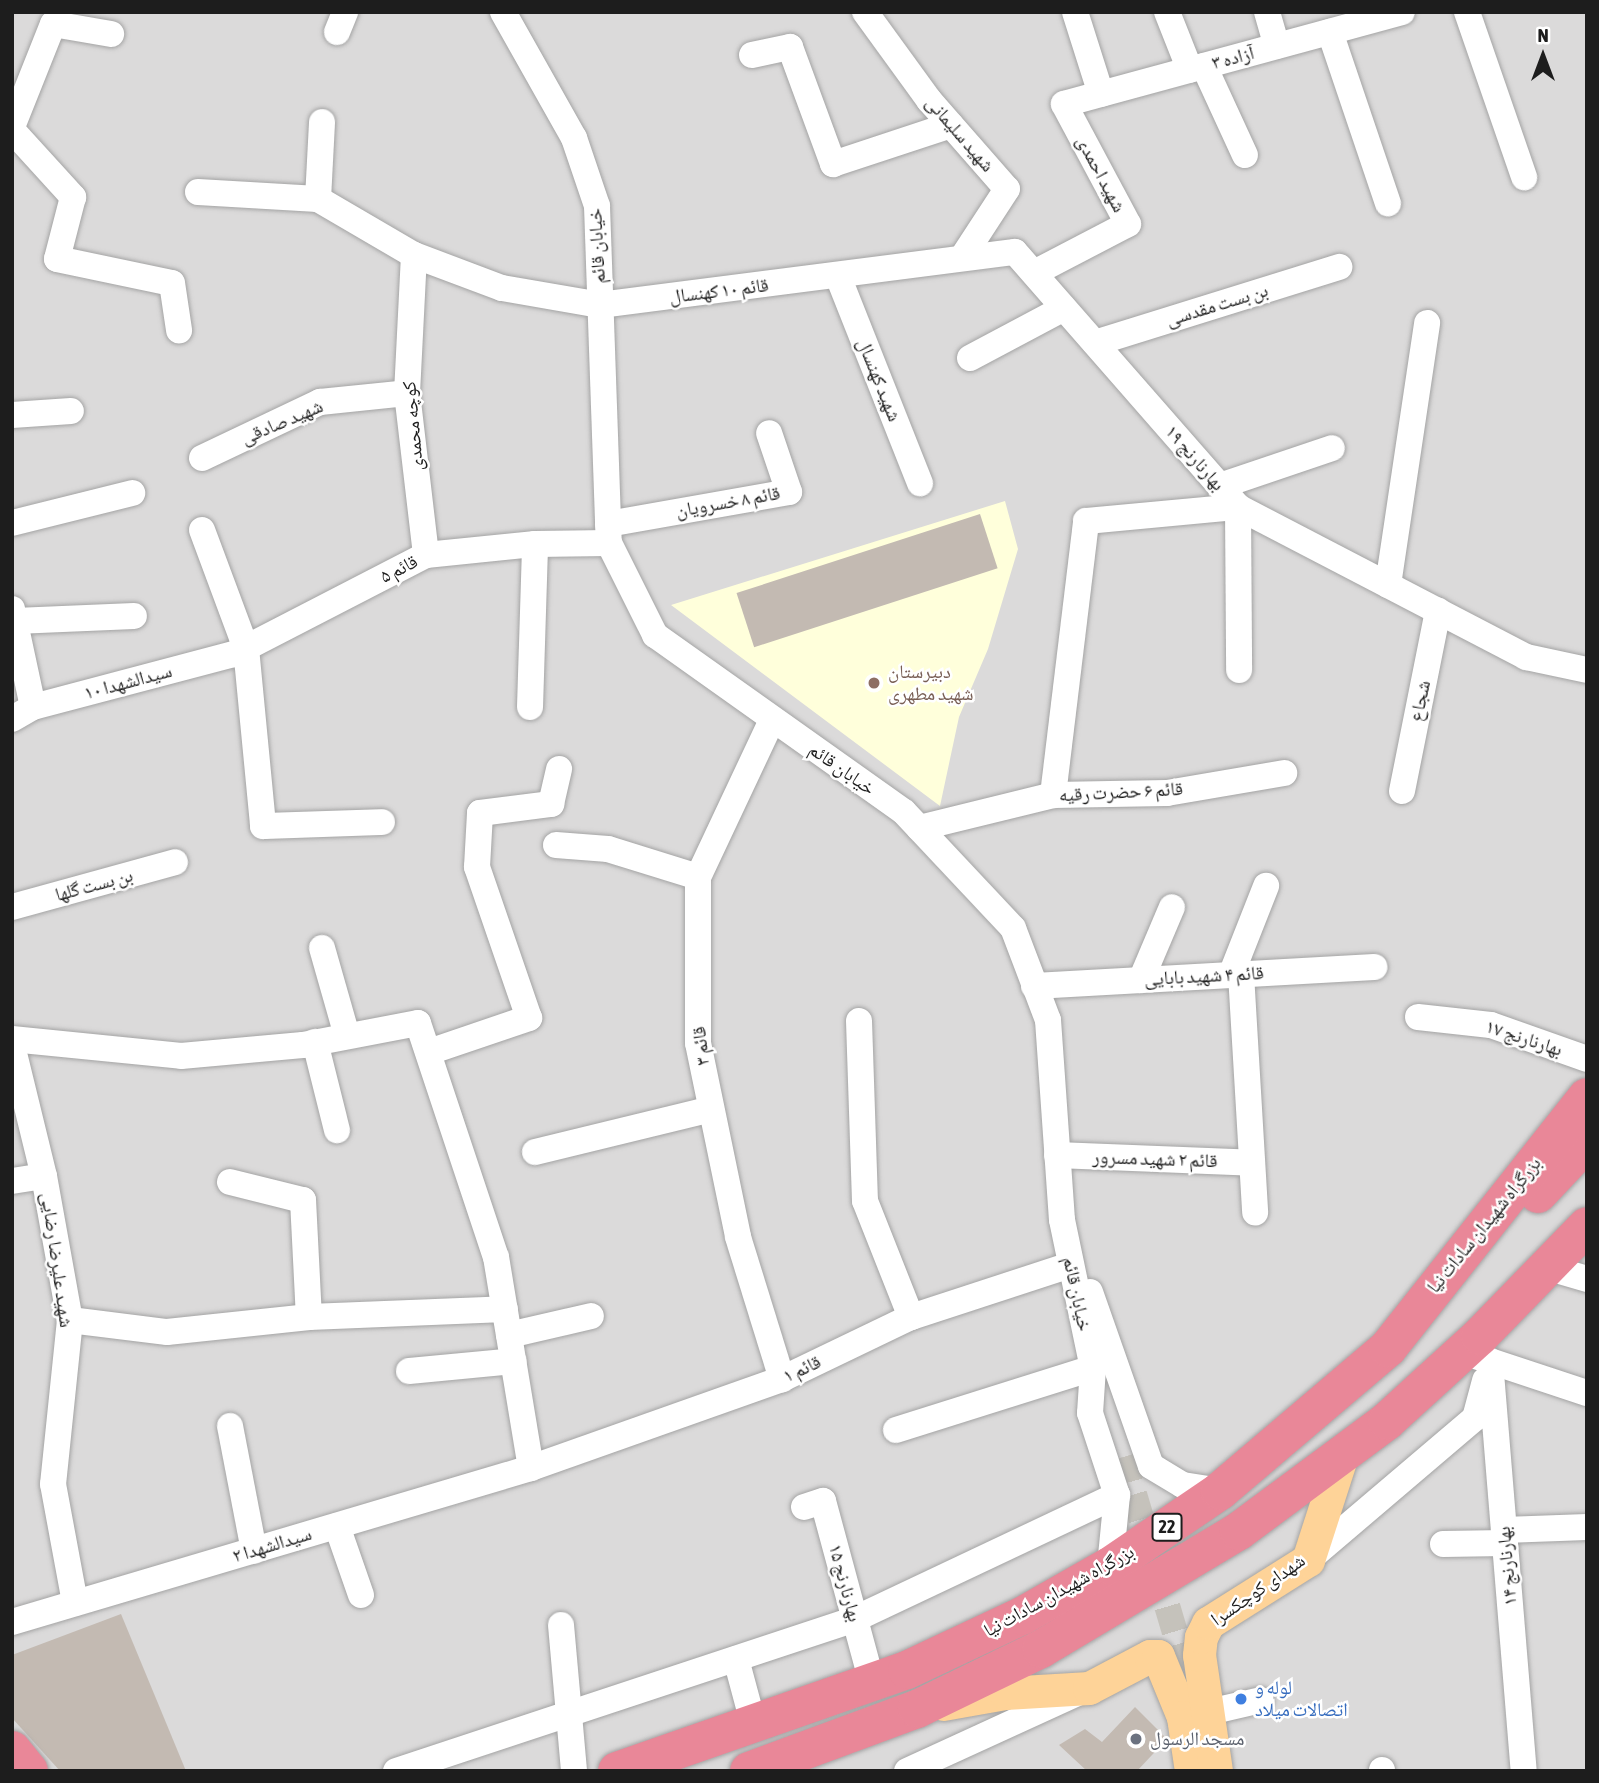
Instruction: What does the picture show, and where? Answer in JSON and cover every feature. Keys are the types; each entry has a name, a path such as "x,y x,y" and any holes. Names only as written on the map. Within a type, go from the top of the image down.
{"highway":[{"name":"بزرگراه شهیدان سادات نیا","path":"617,1771 754,1726 872,1683 1022,1616 1110,1566 1220,1491 1388,1348 1587,1097"},
{"path":"1429,1294 1522,1212 1587,1142"},
{"name":"بزرگراه شهیدان سادات نیا","path":"749,1771 916,1709 1109,1612 1240,1531 1476,1356 1546,1267 1587,1226"},
{"path":"12,1750 29,1771"}],"main road":[{"name":"شهدای کوچکسرا","path":"1191,1771 1200,1637 1208,1623 1308,1560 1342,1455"},
{"name":"شهدای کوچکسرا","path":"916,1709 1004,1693 1089,1688 1150,1656 1158,1656 1196,1715 1216,1771"}],"street":[{"name":"شهید سلیمانی","path":"865,12 951,125 1007,189 962,258"},
{"path":"1075,12 1101,94"},
{"path":"1167,12 1245,155"},
{"path":"1267,12 1277,46"},
{"name":"آزاده ۳","path":"1064,104 1402,12"},
{"path":"1467,12 1524,177"},
{"name":"خیابان قائم","path":"512,15 574,138 597,206 608,533 654,635 904,812 1013,928 1048,1020 1057,1155 1070,1265 1093,1368 1090,1413 1117,1495 1110,1566"},
{"path":"111,34 52,24 12,128 74,197 57,258 172,283 180,330"},
{"path":"1330,32 1388,203"},
{"path":"752,55 790,47 833,164 951,125"},
{"name":"شهید احمدی","path":"1034,272 1128,224 1064,104"},
{"path":"198,192 318,199 322,122"},
{"name":"قائم ۱۰ کهنسال","path":"318,199 414,255 502,288 600,304 838,276"},
{"name":"بهارنارنج ۱۹","path":"838,276 1015,252 1238,507 1525,657 1587,670"},
{"name":"کوچه محمدی","path":"414,255 407,393 426,555"},
{"name":"بن بست مقدسی","path":"1095,343 1339,267"},
{"name":"شهید کهنسال","path":"838,276 920,483"},
{"path":"970,358 1064,308"},
{"path":"1388,585 1427,323"},
{"name":"شهید صادقی","path":"202,458 320,402 407,393"},
{"path":"12,415 71,411"},
{"name":"قائم ۸ خسرویان","path":"608,533 789,492 769,433"},
{"path":"1220,486 1332,448"},
{"path":"12,523 132,493"},
{"path":"1053,795 1086,521 1238,507 1239,670"},
{"path":"202,530 246,648 263,826 383,822"},
{"name":"قائم ۵","path":"246,648 426,555 535,544 608,533"},
{"path":"530,707 535,544"},
{"name":"شجاع","path":"1402,791 1438,611"},
{"path":"23,713 14,615 134,616"},
{"name":"سیدالشهدا ۱۰","path":"23,713 246,648"},
{"name":"قائم ۳","path":"772,720 698,877 698,1043 738,1237 782,1379"},
{"path":"429,1052 529,1018 477,867 480,813 551,804 559,769"},
{"name":"قائم ۶ حضرت رقیه","path":"919,828 1053,795 1167,793 1284,773"},
{"path":"556,845 608,849 698,877"},
{"name":"بن بست گلها","path":"12,907 175,862"},
{"path":"1255,1213 1236,975 1266,886"},
{"path":"1141,980 1171,906"},
{"path":"322,947 347,1036"},
{"name":"قائم ۴ شهید بابایی","path":"1034,986 1374,967"},
{"name":"بهارنارنج ۱۷","path":"1418,1017 1491,1025 1587,1059"},
{"path":"859,1020 864,1201 911,1317"},
{"path":"12,1039 181,1056 315,1042 418,1023 496,1257 531,1468"},
{"path":"315,1042 337,1130"},
{"name":"شهید علیرضا رضایی","path":"12,1045 44,1176 70,1320 53,1484 75,1603"},
{"path":"535,1153 711,1109"},
{"name":"قائم ۲ شهید مسرور","path":"1057,1155 1252,1163"},
{"path":"12,1181 44,1176"},
{"path":"230,1182 303,1200 309,1317"},
{"path":"1070,1265 1090,1293 1151,1466 1169,1480 1220,1491"},
{"name":"قائم ۱","path":"531,1468 782,1379 911,1317 1070,1265"},
{"path":"1546,1267 1587,1279"},
{"path":"70,1320 167,1332 309,1317 505,1309"},
{"path":"509,1335 591,1316"},
{"path":"1308,1560 1475,1418 1476,1356 1587,1393"},
{"name":"بهارنارنج ۱۴","path":"1476,1356 1504,1536 1524,1771"},
{"path":"409,1371 514,1361"},
{"path":"896,1430 1093,1368 1123,1457"},
{"path":"230,1426 254,1550"},
{"name":"سیدالشهدا ۲","path":"12,1622 531,1468"},
{"path":"396,1771 429,1766 855,1619 1117,1495"},
{"name":"بهارنارنج ۱۵","path":"804,1507 823,1501 872,1683"},
{"path":"337,1526 361,1595"},
{"path":"1443,1544 1587,1527"},
{"path":"561,1625 574,1771"},
{"path":"736,1659 754,1726"},
{"path":"907,1771 1089,1688"},
{"path":"1196,1715 1261,1700"}],"shaded area":[{"path":"12,12 1587,12 1587,1771 12,1771"},
{"name":"دبیرستان شهید مطهری","path":"1005,501 1018,549 988,649 959,717 940,806 671,605"}],"building":[{"path":"980,514 998,568 754,647 737,593"},
{"path":"121,1614 186,1771 60,1771 12,1718 12,1655"},
{"name":"مسجد الرسول","path":"1135,1707 1167,1739 1137,1771 1087,1771 1059,1745 1085,1729 1102,1742"}],"tunnel":[{"path":"1123,1457 1188,1676"}],"place":[{"name":"دبیرستان شهید مطهری","path":"874,683"},
{"name":"لوله و اتصالات میلاد","path":"1241,1699"},
{"name":"مسجد الرسول","path":"1136,1739"}]}
